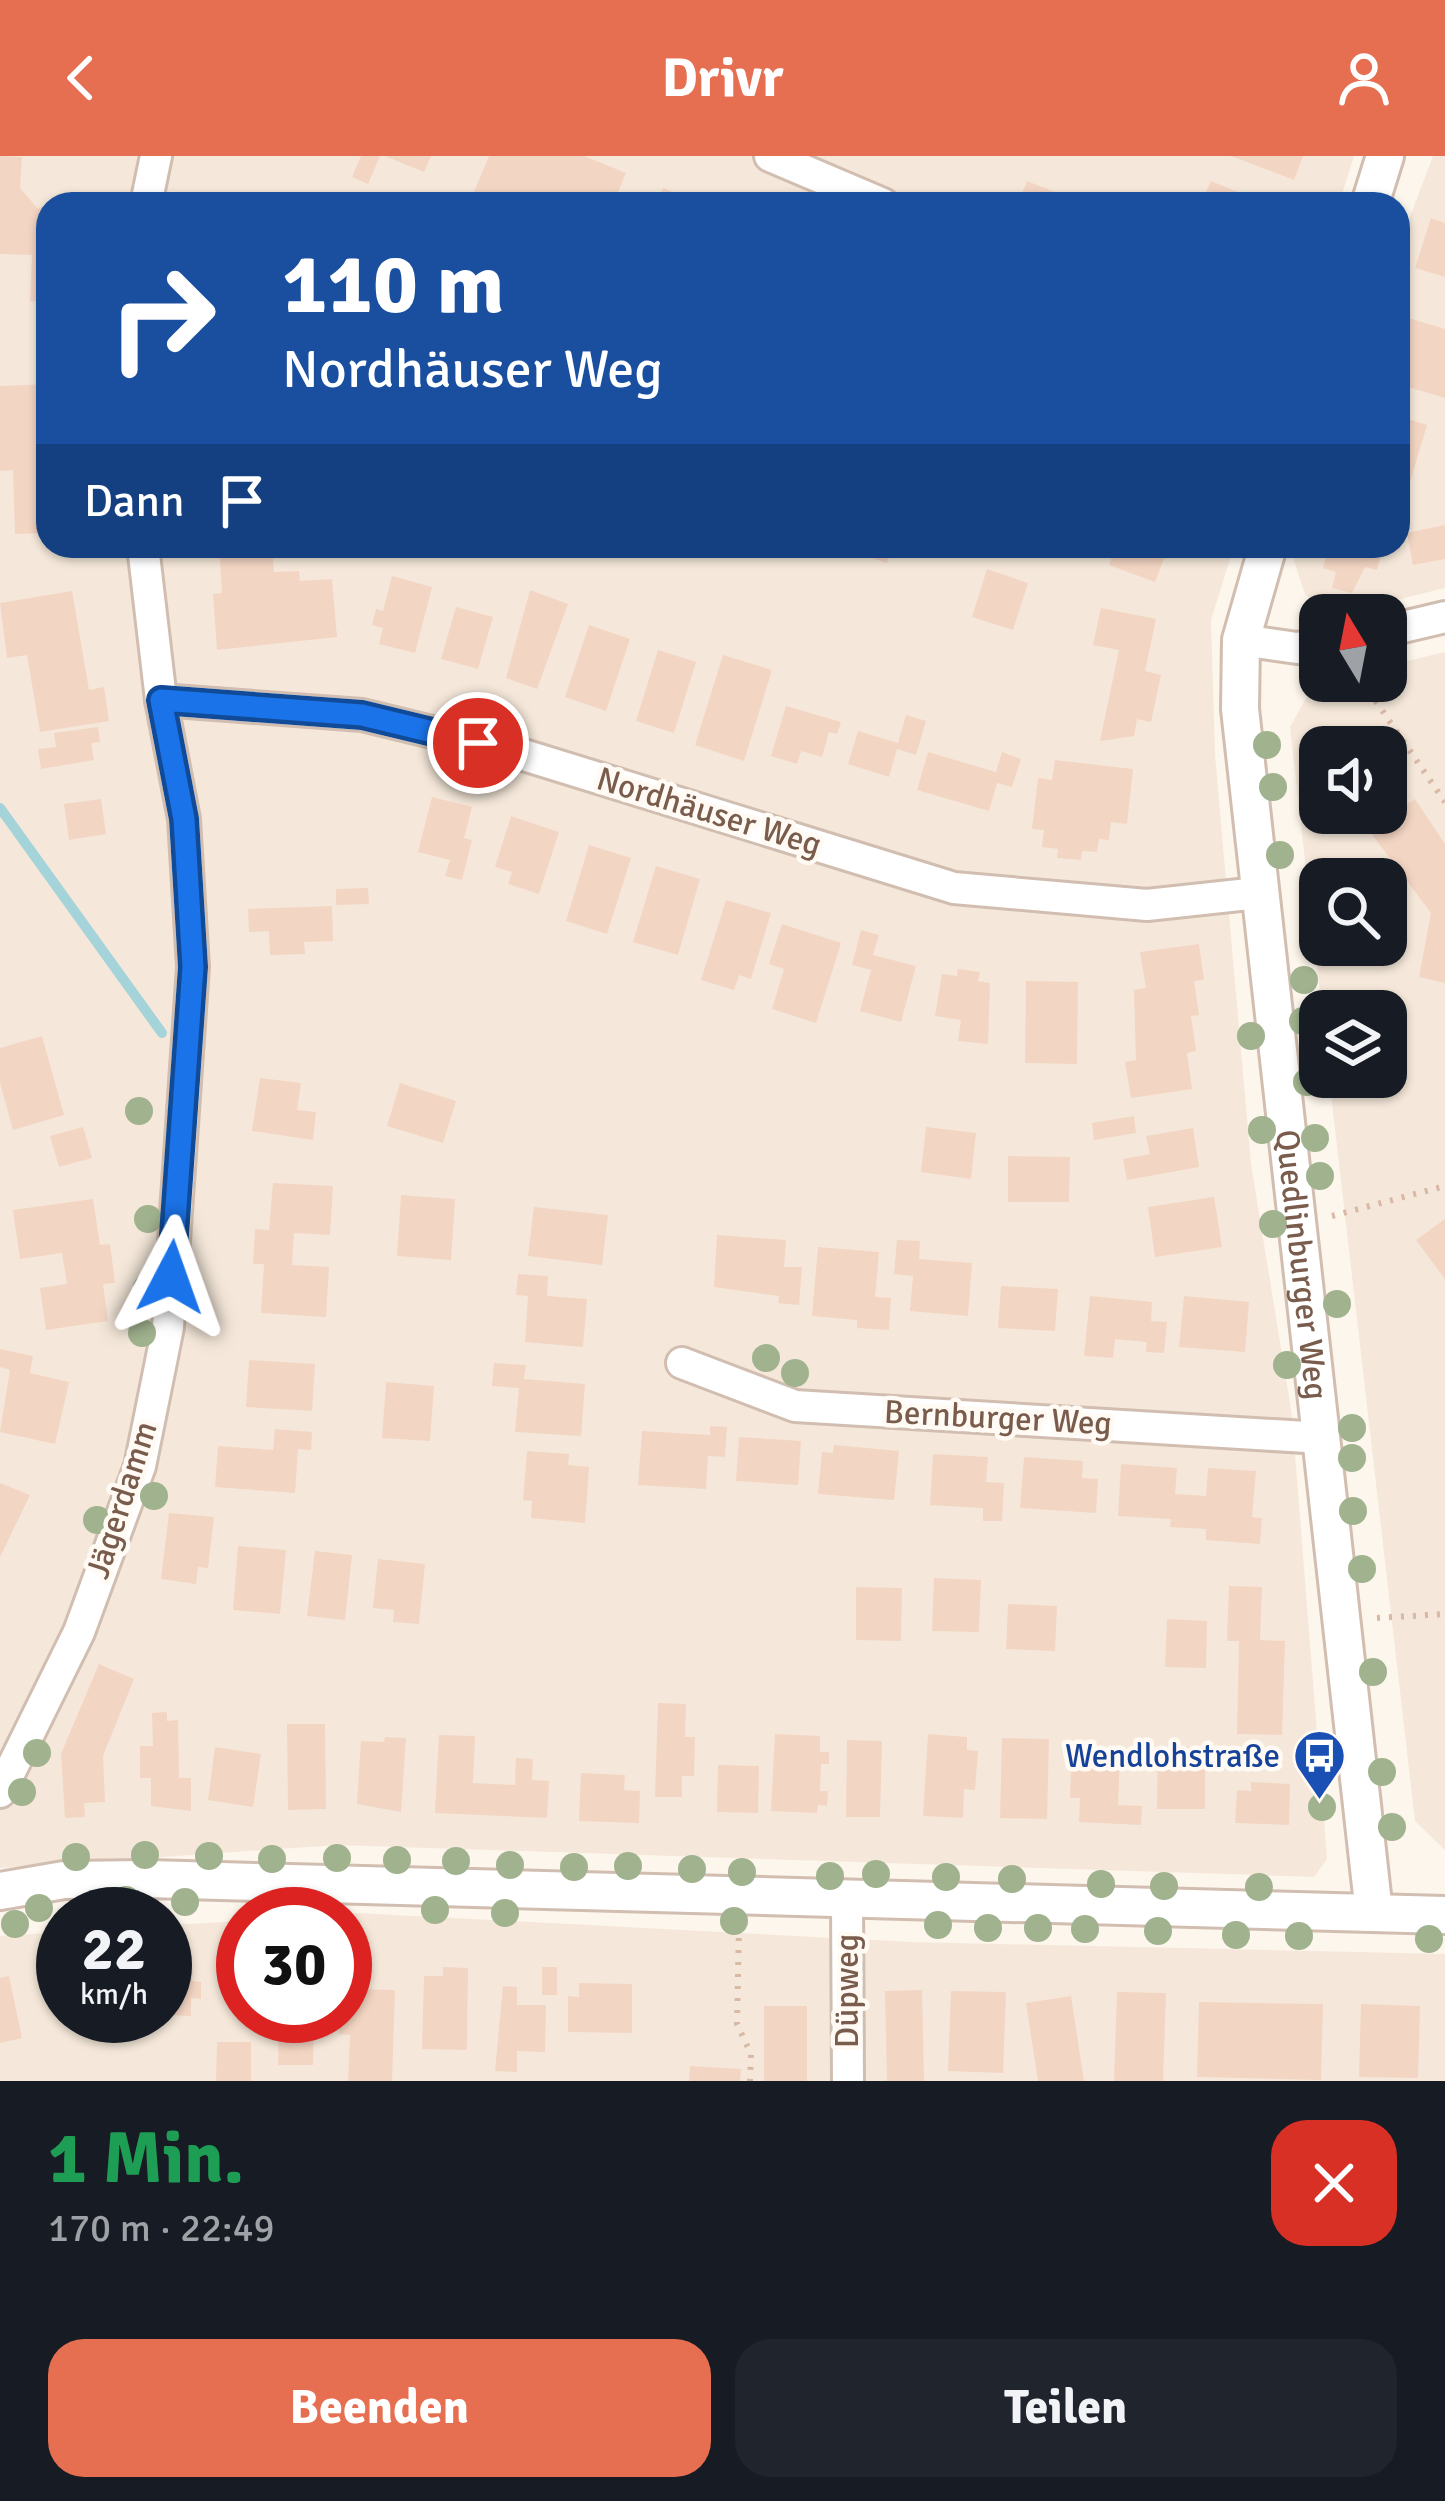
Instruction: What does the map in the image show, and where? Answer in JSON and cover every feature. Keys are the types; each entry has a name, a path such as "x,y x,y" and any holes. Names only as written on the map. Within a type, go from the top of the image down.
{"street":[{"path":"148,192 156,156"},
{"path":"770,156 856,192"},
{"path":"1374,192 1385,156"},
{"name":"Jägerdamm","path":"0,1792 79,1631 140,1466 168,1327 193,967 184,819 161,700 144,558"},
{"name":"Quedlinburger Weg","path":"1265,558 1241,640 1240,709 1374,1913"},
{"path":"1407,626 1445,617"},
{"path":"1241,640 1299,648"},
{"name":"Nordhäuser Weg","path":"161,700 362,715 514,752 954,889 1147,905 1258,892"},
{"name":"Bernburger Weg","path":"682,1363 795,1406 1322,1438"},
{"path":"0,1891 64,1880 149,1879 847,1902 1445,1915"},
{"name":"Düpweg","path":"847,1902 848,2081"}],"path":[{"path":"1376,702 1445,802"},
{"path":"1298,1225 1445,1186"},
{"path":"1341,1621 1445,1614"},
{"path":"740,1898 737,2024 751,2054 750,2081"}],"shaded area":[{"path":"0,156 1354,156 1343,192 36,192 36,558 1230,558 1211,620 1215,755 1251,1164 1292,1416 1327,1859 1314,1877 338,1845 0,1868"},
{"path":"1433,156 1445,156 1445,588 1407,597 1305,594 1294,561 1410,558 1410,216"},
{"path":"1445,652 1445,1850 1415,1821 1331,1098 1407,1098 1407,990 1320,990 1317,966 1407,966 1407,858 1305,858 1302,834 1407,834 1407,726 1299,726 1299,807 1290,727 1304,702 1407,702 1407,661"},
{"path":"372,1914 911,1942 1445,1954 1445,2081 0,2081 0,1936 36,1934 36,2043 192,2043 192,1924 216,1922 216,2043 372,2043"}],"building":[{"path":"0,156 22,157 20,188 36,207 36,301 30,301 32,255 0,254"},
{"path":"361,156 380,156 368,184 352,177"},
{"path":"385,156 431,156 424,172"},
{"path":"489,156 584,156 626,173 618,192 474,192"},
{"path":"1231,156 1303,156 1294,180"},
{"path":"1027,181 1055,192 1023,192"},
{"path":"1211,181 1238,192 1206,192"},
{"path":"1431,218 1445,223 1445,277 1415,268"},
{"path":"1410,318 1445,329 1445,398 1410,388"},
{"path":"36,384 36,533 15,534 13,470 0,471 0,386"},
{"path":"1410,420 1427,425 1410,482"},
{"path":"1445,525 1445,559 1413,565 1410,532"},
{"path":"220,558 273,558 274,572 299,571 300,581 332,579 337,637 217,650 213,594 222,593"},
{"path":"1112,558 1164,558 1155,582 1109,565"},
{"path":"1326,558 1380,558 1377,570 1365,567 1352,593 1332,588 1336,572 1323,568"},
{"path":"987,569 1028,583 1013,630 972,617"},
{"path":"392,576 432,587 415,653 379,644 383,628 372,625 376,609 383,611"},
{"path":"530,590 568,604 537,689 506,678"},
{"path":"72,591 89,690 104,687 109,721 40,732 27,655 7,658 0,603"},
{"path":"456,607 493,617 478,669 441,659"},
{"path":"1101,608 1156,619 1145,671 1161,675 1151,722 1137,719 1134,736 1100,741 1119,650 1093,645"},
{"path":"589,625 630,639 606,711 565,697"},
{"path":"658,650 696,662 674,733 636,721"},
{"path":"723,655 772,670 744,761 695,745"},
{"path":"786,706 841,722 837,734 829,732 822,757 801,751 797,764 771,756"},
{"path":"906,715 926,721 916,755 897,749 889,777 848,764 858,731 898,743"},
{"path":"98,727 100,742 91,743 94,760 41,769 38,749 56,747 54,733"},
{"path":"928,752 996,772 1002,752 1021,759 1012,787 997,783 989,811 917,790"},
{"path":"1055,760 1133,769 1127,824 1111,822 1109,840 1099,839 1097,852 1082,851 1081,860 1057,858 1058,849 1042,847 1044,830 1032,829 1038,778 1052,780"},
{"path":"432,797 472,807 464,838 472,840 462,880 445,876 450,860 418,852"},
{"path":"101,799 106,834 69,840 64,804"},
{"path":"1415,799 1445,844 1445,983 1419,977 1431,913 1407,881 1407,858 1390,858 1372,834 1407,834 1407,804"},
{"path":"511,816 559,832 539,894 508,884 512,872 495,867"},
{"path":"589,845 631,858 607,934 566,921"},
{"path":"656,866 700,879 678,955 633,942"},
{"path":"368,888 369,904 336,905 336,889"},
{"path":"726,900 771,913 751,979 739,975 734,990 701,980"},
{"path":"332,906 333,941 304,942 305,954 270,955 269,931 249,932 248,909"},
{"path":"782,924 841,943 816,1023 772,1009 784,969 769,964"},
{"path":"861,930 879,935 873,955 916,966 901,1022 860,1011 871,970 852,965"},
{"path":"1199,944 1204,980 1194,981 1199,1015 1191,1016 1196,1051 1187,1053 1192,1089 1131,1098 1125,1062 1136,1060 1134,990 1146,988 1140,952"},
{"path":"958,969 980,972 978,981 990,983 988,1044 958,1041 961,1020 935,1016 942,974 957,976"},
{"path":"1026,981 1078,982 1077,1064 1025,1063"},
{"path":"42,1036 64,1115 13,1130 0,1083 0,1048"},
{"path":"260,1078 301,1083 297,1110 316,1112 313,1140 252,1131"},
{"path":"400,1083 456,1101 443,1143 387,1126"},
{"path":"1134,1116 1136,1133 1094,1140 1092,1123"},
{"path":"83,1127 92,1158 59,1167 50,1136"},
{"path":"926,1127 976,1133 971,1179 921,1172"},
{"path":"1193,1128 1199,1167 1127,1180 1123,1159 1150,1154 1146,1136"},
{"path":"1008,1156 1070,1157 1069,1202 1008,1202"},
{"path":"273,1183 333,1186 330,1235 294,1233 292,1265 329,1267 326,1317 261,1313 264,1264 253,1264 255,1229 269,1230"},
{"path":"401,1195 455,1199 451,1260 397,1256"},
{"path":"1214,1197 1222,1247 1155,1257 1148,1207"},
{"path":"93,1199 100,1245 110,1244 115,1283 103,1284 108,1321 46,1330 40,1288 67,1284 62,1253 20,1259 13,1210"},
{"path":"534,1207 608,1215 602,1265 528,1256"},
{"path":"1445,1219 1445,1279 1416,1240"},
{"path":"717,1235 786,1240 784,1267 802,1267 799,1305 778,1303 779,1296 714,1287"},
{"path":"897,1240 920,1241 919,1259 972,1263 968,1316 910,1311 913,1276 894,1274"},
{"path":"818,1247 879,1252 875,1297 891,1298 889,1330 857,1328 857,1320 812,1316"},
{"path":"518,1274 548,1276 547,1296 587,1299 583,1347 525,1342 528,1296 516,1295"},
{"path":"1001,1286 1058,1289 1055,1331 998,1328"},
{"path":"1090,1296 1152,1302 1151,1321 1167,1322 1164,1353 1146,1352 1147,1342 1115,1339 1113,1358 1084,1356"},
{"path":"1184,1296 1249,1302 1245,1352 1179,1347"},
{"path":"0,1349 33,1356 30,1373 69,1382 55,1444 0,1432 10,1370 0,1367"},
{"path":"249,1360 315,1364 312,1411 246,1407"},
{"path":"494,1363 526,1365 524,1379 585,1384 581,1436 515,1432 519,1388 492,1386"},
{"path":"386,1382 434,1386 430,1441 382,1438"},
{"path":"710,1426 727,1427 725,1457 708,1456 706,1489 638,1485 642,1431 710,1435"},
{"path":"275,1429 312,1432 311,1450 298,1449 295,1493 215,1487 218,1446 273,1450"},
{"path":"739,1437 801,1441 798,1485 736,1481"},
{"path":"834,1445 899,1451 894,1500 818,1494 822,1452 833,1453"},
{"path":"527,1451 569,1454 568,1465 589,1467 585,1523 531,1518 532,1501 523,1500"},
{"path":"933,1454 988,1457 986,1482 1004,1483 1002,1521 983,1521 983,1508 930,1505"},
{"path":"1024,1457 1083,1461 1082,1478 1098,1479 1096,1513 1020,1508"},
{"path":"1121,1464 1177,1468 1175,1494 1206,1496 1208,1468 1256,1471 1252,1517 1262,1518 1260,1544 1206,1540 1206,1529 1170,1527 1171,1519 1118,1516"},
{"path":"0,1483 30,1495 0,1557"},
{"path":"169,1513 214,1517 208,1568 198,1567 196,1584 161,1579"},
{"path":"238,1546 286,1550 280,1614 233,1610"},
{"path":"315,1551 352,1555 345,1620 307,1616"},
{"path":"378,1559 425,1564 419,1624 393,1622 394,1610 373,1608"},
{"path":"934,1578 981,1580 979,1632 932,1631"},
{"path":"1229,1586 1262,1587 1260,1640 1285,1641 1282,1735 1237,1734 1239,1641 1227,1641"},
{"path":"856,1587 902,1588 901,1641 856,1640"},
{"path":"1008,1604 1057,1606 1055,1651 1006,1649"},
{"path":"1167,1619 1207,1621 1206,1668 1165,1667"},
{"path":"99,1664 134,1679 103,1756 105,1802 84,1803 85,1817 65,1818 61,1754"},
{"path":"658,1703 686,1704 685,1737 695,1737 694,1776 682,1776 682,1797 655,1797"},
{"path":"167,1712 167,1721 178,1720 179,1778 191,1778 191,1811 151,1806 151,1778 140,1778 140,1746 153,1746 152,1713"},
{"path":"287,1724 325,1724 326,1809 288,1810"},
{"path":"775,1734 820,1736 820,1752 829,1752 829,1764 821,1764 820,1791 828,1791 827,1806 818,1805 817,1813 771,1811"},
{"path":"928,1734 967,1737 967,1750 978,1751 975,1790 964,1789 963,1818 923,1816"},
{"path":"439,1735 475,1736 473,1783 515,1785 516,1758 533,1759 532,1780 549,1781 547,1818 435,1813"},
{"path":"385,1737 406,1738 401,1812 357,1804 361,1741 384,1742"},
{"path":"1002,1738 1049,1739 1047,1819 1000,1818"},
{"path":"847,1740 882,1741 880,1817 846,1817"},
{"path":"215,1747 261,1754 253,1807 208,1800"},
{"path":"1158,1747 1205,1747 1205,1809 1157,1809"},
{"path":"1081,1755 1120,1757 1118,1805 1142,1806 1141,1825 1079,1822 1080,1798 1070,1798 1071,1771 1081,1771"},
{"path":"718,1765 759,1766 758,1813 717,1812"},
{"path":"581,1773 625,1775 624,1790 640,1791 639,1823 579,1821"},
{"path":"1251,1782 1290,1784 1289,1825 1235,1823 1237,1790 1251,1791"},
{"path":"443,1967 468,1968 467,2050 422,2049 424,1976 443,1976"},
{"path":"542,1967 557,1967 557,1995 542,1995"},
{"path":"9,1976 22,2038 0,2043 0,1978"},
{"path":"192,1981 201,1982 201,1999 192,1998"},
{"path":"579,1983 632,1984 632,2033 568,2032 568,1996 579,1997"},
{"path":"503,1986 517,1987 517,2005 546,2005 545,2052 517,2051 517,2072 495,2071"},
{"path":"372,1989 395,1990 392,2081 348,2081 350,2043 372,2043"},
{"path":"922,1990 924,2081 887,2081 885,1991"},
{"path":"951,1991 1006,1992 1003,2073 948,2071"},
{"path":"1117,1992 1166,1993 1163,2081 1114,2081"},
{"path":"1071,1996 1084,2081 1038,2081 1026,2003"},
{"path":"1199,2002 1323,2004 1321,2080 1197,2077"},
{"path":"1361,2004 1420,2006 1418,2078 1359,2077"},
{"path":"764,2006 807,2006 807,2081 764,2081"},
{"path":"217,2043 251,2043 251,2081 216,2081"},
{"path":"278,2043 313,2043 313,2065 278,2065"},
{"path":"690,2066 741,2069 740,2081 689,2081"}],"waterway":[{"path":"0,808 162,1033"}],"place":[{"name":"Wendlohstraße","path":"1319,1802"}],"route":[{"path":"171,1277 193,967 184,819 161,700 362,715 478,743"}]}
